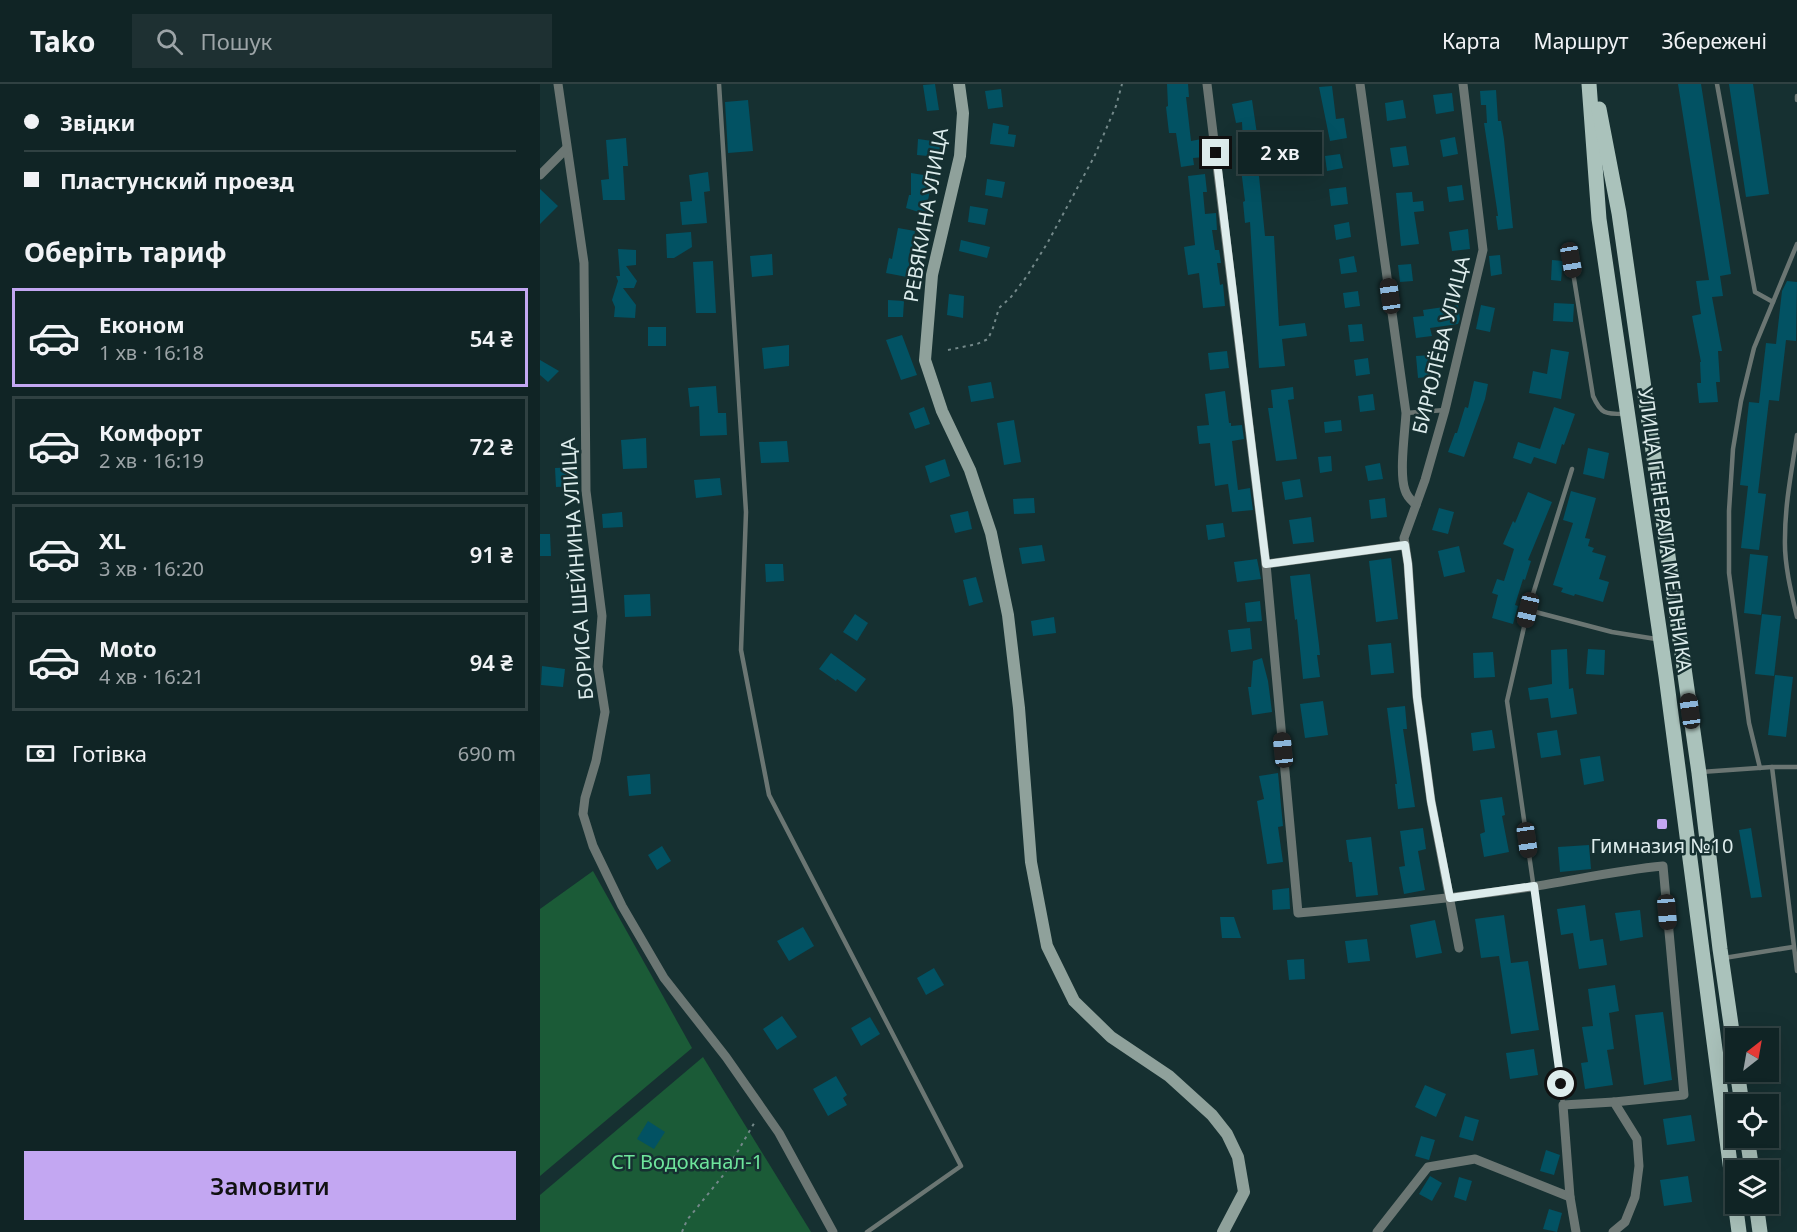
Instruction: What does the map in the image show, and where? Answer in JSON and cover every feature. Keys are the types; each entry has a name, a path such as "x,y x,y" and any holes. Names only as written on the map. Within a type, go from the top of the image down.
{"main road":[{"name":"РЕВЯКИНА УЛИЦА","path":"959,84 963,113 960,156 932,275 925,360 942,411 970,470 991,533 1008,615 1019,708 1031,862 1047,946 1074,1001 1111,1037 1169,1076 1212,1115 1227,1134 1238,1157 1244,1192 1223,1232"},
{"name":"УЛИЦА ГЕНЕРАЛА МЕЛЬНИКА","path":"1589,84 1599,219 1666,676 1738,1232"},
{"name":"УЛИЦА ГЕНЕРАЛА МЕЛЬНИКА","path":"1594,84 1619,213 1731,1028"},
{"path":"1678,775 1698,773"},
{"path":"1758,1214 1760,1232"}],"street":[{"name":"БОРИСА ШЕЙНИНА УЛИЦА","path":"558,84 584,263 586,491 602,616 598,668 604,712 596,761 585,798 583,814 593,846 622,906 664,978 726,1057 779,1133 833,1232"},
{"path":"1207,84 1266,564 1298,913 1450,898 1663,866 1684,1095 1563,1105 1575,1232"},
{"path":"1360,84 1406,413 1404,487 1409,498 1416,505"},
{"name":"БИРЮЛЁВА УЛИЦА","path":"1405,545 1404,538 1425,480 1445,410 1483,250 1462,84"},
{"path":"540,176 566,149"},
{"path":"1266,564 1405,545 1417,697 1431,801 1459,948"},
{"path":"1613,1232 1625,1222 1635,1197 1639,1166 1637,1139 1614,1102"},
{"path":"1377,1232 1428,1167 1475,1159 1570,1197"}],"lane":[{"path":"719,84 746,512 741,650 769,795 961,1166 867,1232"},
{"path":"1717,84 1755,292 1773,302"},
{"path":"1760,768 1749,723 1730,573 1733,449 1741,401 1754,348 1797,244"},
{"path":"1571,260 1593,396 1599,408 1606,414 1626,414"},
{"path":"1406,413 1445,410"},
{"path":"1797,435 1787,497 1784,539 1797,617"},
{"path":"1563,1105 1507,701 1528,610 1572,469"},
{"path":"1528,610 1612,632 1659,640"},
{"path":"1772,767 1797,971"},
{"path":"1698,773 1797,767"},
{"path":"1721,958 1793,946"}],"path":[{"path":"948,350 977,344 988,339 999,308 1027,276 1094,157 1116,106 1122,84"},
{"path":"682,1232 687,1220 725,1173 762,1110"}],"green space":[{"path":"593,871 692,1048 540,1176 540,909"},
{"name":"СТ Водоканал-1","path":"703,1057 811,1232 540,1232 540,1195"}],"building":[{"path":"935,84 939,110 927,111 923,85"},
{"path":"1167,84 1188,84 1189,97 1186,97 1191,141 1202,139 1204,157 1193,158 1194,165 1181,167 1176,133 1169,133 1166,107 1168,106"},
{"path":"1678,84 1701,84 1731,274 1720,276 1723,296 1712,297 1722,351 1718,351 1720,382 1716,382 1718,402 1699,403 1697,383 1701,383 1701,362 1692,316 1701,314 1696,281 1709,280"},
{"path":"1729,84 1753,84 1769,194 1746,197"},
{"path":"1332,86 1336,119 1344,118 1347,138 1330,141 1319,87"},
{"path":"1001,89 1003,107 988,109 985,91"},
{"path":"1496,90 1498,121 1501,121 1504,139 1513,228 1498,230 1496,216 1498,216 1484,123 1487,123 1486,105 1481,105 1480,91"},
{"path":"1452,93 1454,111 1436,114 1433,95"},
{"path":"748,100 753,151 728,153 725,102"},
{"path":"1252,100 1257,134 1263,134 1264,155 1257,156 1265,236 1274,236 1279,326 1305,323 1307,336 1282,339 1285,366 1259,368 1250,222 1245,223 1243,202 1245,201 1241,169 1244,168 1242,122 1236,123 1232,104"},
{"path":"1403,100 1406,118 1387,121 1385,103"},
{"path":"993,123 1009,126 1008,134 1016,135 1014,147 990,144"},
{"path":"1455,137 1458,154 1443,157 1440,140"},
{"path":"626,138 628,166 623,166 625,200 603,200 601,180 609,179 606,140"},
{"path":"918,139 940,142 939,157 917,155"},
{"path":"1406,146 1409,165 1393,167 1390,148"},
{"path":"1340,154 1343,168 1327,171 1325,156"},
{"path":"708,172 710,191 704,192 707,223 682,225 680,202 692,201 689,175"},
{"path":"911,173 936,177 934,187 931,186 925,214 906,208 909,195 911,195"},
{"path":"1205,174 1207,192 1203,192 1205,214 1216,213 1217,230 1212,230 1215,250 1219,250 1221,263 1217,263 1220,285 1223,284 1225,306 1203,308 1199,273 1188,275 1184,247 1195,245 1188,176"},
{"path":"987,179 1005,182 1002,198 985,195"},
{"path":"1462,185 1464,200 1449,202 1447,187"},
{"path":"1346,187 1348,204 1331,206 1329,189"},
{"path":"540,189 558,206 540,224"},
{"path":"1412,192 1413,202 1423,201 1424,211 1414,212 1419,244 1401,246 1396,193"},
{"path":"970,206 988,209 985,225 968,222"},
{"path":"1349,222 1351,237 1336,240 1334,225"},
{"path":"898,228 915,231 907,277 886,273 889,258 892,259"},
{"path":"1468,229 1470,249 1452,251 1449,232"},
{"path":"691,232 692,247 674,258 667,258 666,234"},
{"path":"961,240 990,247 987,258 959,251"},
{"path":"618,249 636,250 636,265 626,266 637,281 634,288 623,288 636,305 635,318 614,317 615,307 612,300 618,281 616,276 620,276"},
{"path":"772,254 773,275 752,277 750,256"},
{"path":"1500,255 1502,274 1491,276 1489,256"},
{"path":"1354,256 1357,272 1341,274 1339,259"},
{"path":"1552,260 1563,261 1561,281 1551,280"},
{"path":"713,261 716,313 696,313 693,262"},
{"path":"1411,264 1413,281 1400,282 1398,265"},
{"path":"1787,281 1797,282 1796,341 1786,340 1779,401 1769,400 1758,493 1766,494 1759,550 1741,548 1748,486 1740,485 1749,402 1759,403 1766,343 1776,344 1782,291"},
{"path":"1358,291 1360,306 1345,308 1343,293"},
{"path":"949,294 964,296 963,318 947,315"},
{"path":"888,300 904,301 903,317 888,317"},
{"path":"1554,303 1574,304 1573,322 1553,321"},
{"path":"1458,305 1460,319 1458,324 1430,328 1432,336 1416,338 1413,317 1424,316 1423,310"},
{"path":"1481,305 1495,308 1490,332 1476,329"},
{"path":"1362,324 1364,341 1350,342 1348,325"},
{"path":"648,327 666,327 666,346 648,346"},
{"path":"902,335 917,375 901,380 886,340"},
{"path":"789,345 789,366 764,369 762,348"},
{"path":"1551,349 1569,352 1561,399 1529,393 1533,371 1547,374"},
{"path":"1227,351 1229,368 1210,370 1208,353"},
{"path":"1432,355 1435,376 1418,378 1416,356"},
{"path":"1368,358 1370,374 1356,376 1354,360"},
{"path":"540,360 559,371 548,382 540,375"},
{"path":"1474,381 1488,384 1485,399 1464,457 1448,452 1465,407 1468,408"},
{"path":"991,382 994,398 971,402 968,386"},
{"path":"716,386 718,413 726,413 727,435 700,436 699,406 690,407 688,388"},
{"path":"1293,387 1294,399 1288,400 1297,459 1276,461 1268,408 1273,408 1271,390"},
{"path":"1225,391 1229,423 1231,426 1242,425 1244,439 1232,441 1238,490 1250,488 1253,510 1232,512 1228,484 1215,486 1210,443 1199,444 1197,426 1209,425 1205,394"},
{"path":"1373,394 1375,410 1360,412 1358,396"},
{"path":"924,407 930,424 915,429 909,413"},
{"path":"1554,407 1575,414 1556,464 1534,457 1531,464 1513,458 1518,442 1540,449"},
{"path":"1014,420 1021,462 1004,465 997,423"},
{"path":"1341,420 1342,431 1325,433 1324,422"},
{"path":"646,438 647,468 623,469 621,440"},
{"path":"787,441 789,462 761,463 759,442"},
{"path":"1588,448 1609,453 1604,479 1583,474"},
{"path":"1331,456 1332,471 1320,473 1318,457"},
{"path":"945,459 950,476 930,483 925,466"},
{"path":"1380,463 1383,479 1368,481 1365,466"},
{"path":"576,467 577,486 556,487 555,468"},
{"path":"720,478 722,495 696,498 694,480"},
{"path":"1300,479 1303,497 1285,500 1282,482"},
{"path":"1571,491 1596,498 1585,538 1590,539 1588,546 1594,548 1592,552 1606,556 1599,579 1609,582 1603,602 1561,592 1563,588 1553,585 1573,523 1563,520"},
{"path":"1528,492 1552,502 1528,560 1531,561 1515,605 1518,606 1513,624 1492,618 1498,595 1492,593 1497,579 1504,581 1514,549 1503,544"},
{"path":"1034,498 1035,513 1014,514 1013,499"},
{"path":"1385,498 1387,517 1371,519 1369,500"},
{"path":"1439,508 1454,512 1448,534 1432,530"},
{"path":"968,511 972,529 955,533 950,515"},
{"path":"622,512 623,527 603,528 602,514"},
{"path":"1311,517 1314,542 1293,544 1289,520"},
{"path":"1223,523 1225,537 1208,540 1206,525"},
{"path":"540,534 550,534 551,556 540,556"},
{"path":"1042,545 1045,561 1022,564 1019,548"},
{"path":"1459,546 1465,572 1444,577 1438,551"},
{"path":"1750,554 1768,556 1761,615 1744,613"},
{"path":"1391,558 1398,619 1376,622 1369,561"},
{"path":"1257,559 1261,579 1237,582 1234,562"},
{"path":"765,564 783,564 784,581 766,582"},
{"path":"1310,574 1320,655 1317,655 1320,677 1303,679 1290,576"},
{"path":"976,577 983,602 969,606 963,580"},
{"path":"650,594 651,616 625,617 624,595"},
{"path":"1260,601 1262,621 1247,622 1245,603"},
{"path":"855,614 868,623 857,641 843,632"},
{"path":"1762,614 1781,616 1774,676 1755,674"},
{"path":"1054,617 1056,633 1033,636 1031,621"},
{"path":"1250,628 1252,649 1231,652 1228,630"},
{"path":"1391,643 1394,673 1371,675 1368,645"},
{"path":"1567,649 1569,689 1573,688 1577,714 1551,718 1548,698 1530,700 1528,688 1552,684 1551,650"},
{"path":"1588,649 1605,650 1604,675 1586,674"},
{"path":"1493,652 1495,677 1474,678 1473,653"},
{"path":"831,653 866,679 856,692 819,669"},
{"path":"1262,658 1272,712 1252,715 1248,687 1251,687 1253,661"},
{"path":"542,666 565,669 563,687 541,685"},
{"path":"1775,675 1793,677 1786,737 1768,735"},
{"path":"1323,701 1328,735 1305,738 1300,704"},
{"path":"1405,706 1407,729 1403,729 1415,807 1398,809 1387,708"},
{"path":"1492,730 1495,748 1473,751 1471,733"},
{"path":"1557,730 1561,755 1541,758 1537,733"},
{"path":"1600,756 1604,781 1584,785 1580,759"},
{"path":"1278,773 1283,826 1278,827 1283,862 1267,864 1257,801 1264,799 1259,776"},
{"path":"650,774 651,794 629,796 627,776"},
{"path":"1502,797 1505,815 1502,816 1509,852 1484,857 1480,834 1485,832 1480,800"},
{"path":"1423,828 1426,849 1418,851 1425,890 1404,894 1399,867 1405,866 1400,831"},
{"path":"1751,828 1762,897 1751,898 1739,830"},
{"path":"1371,837 1378,895 1356,897 1352,862 1349,862 1346,840"},
{"path":"1589,845 1591,869 1560,872 1558,847"},
{"path":"662,846 671,861 657,870 648,855"},
{"path":"1289,888 1290,909 1273,910 1272,890"},
{"path":"1585,905 1590,941 1603,939 1607,965 1579,969 1573,933 1561,935 1557,909"},
{"path":"1640,910 1643,937 1620,941 1615,913"},
{"path":"1504,915 1511,963 1528,961 1539,1030 1511,1034 1499,956 1481,958 1475,919"},
{"path":"1220,917 1234,917 1241,938 1222,938"},
{"path":"1435,920 1442,953 1416,958 1410,925"},
{"path":"803,927 814,946 789,961 777,941"},
{"path":"1367,939 1370,961 1348,963 1345,941"},
{"path":"1304,959 1305,979 1289,980 1287,960"},
{"path":"934,968 944,985 926,995 917,978"},
{"path":"1615,985 1619,1011 1609,1013 1614,1049 1607,1050 1613,1085 1585,1089 1581,1063 1588,1062 1582,1027 1593,1026 1588,989"},
{"path":"1663,1012 1672,1080 1644,1085 1635,1015"},
{"path":"782,1016 797,1037 777,1050 763,1029"},
{"path":"870,1017 880,1034 861,1046 851,1028"},
{"path":"1534,1049 1538,1075 1510,1079 1506,1053"},
{"path":"836,1076 847,1095 843,1098 847,1105 828,1116 813,1089"},
{"path":"1425,1085 1446,1094 1436,1117 1415,1107"},
{"path":"1691,1115 1695,1141 1667,1145 1663,1119"},
{"path":"1465,1116 1479,1120 1473,1141 1459,1137"},
{"path":"648,1121 665,1132 654,1149 637,1139"},
{"path":"1421,1136 1435,1140 1429,1160 1415,1156"},
{"path":"1546,1150 1560,1155 1554,1175 1540,1171"},
{"path":"1430,1176 1442,1183 1432,1201 1419,1194"},
{"path":"1688,1176 1692,1202 1664,1206 1660,1180"},
{"path":"1459,1177 1472,1181 1466,1201 1454,1197"},
{"path":"1549,1209 1562,1213 1557,1232 1543,1229"}],"place":[{"name":"Гимназия №10","path":"1662,824"}],"route":[{"path":"1216,153 1266,564 1405,545 1417,697 1431,801 1450,898 1534,886 1561,1084"}]}
